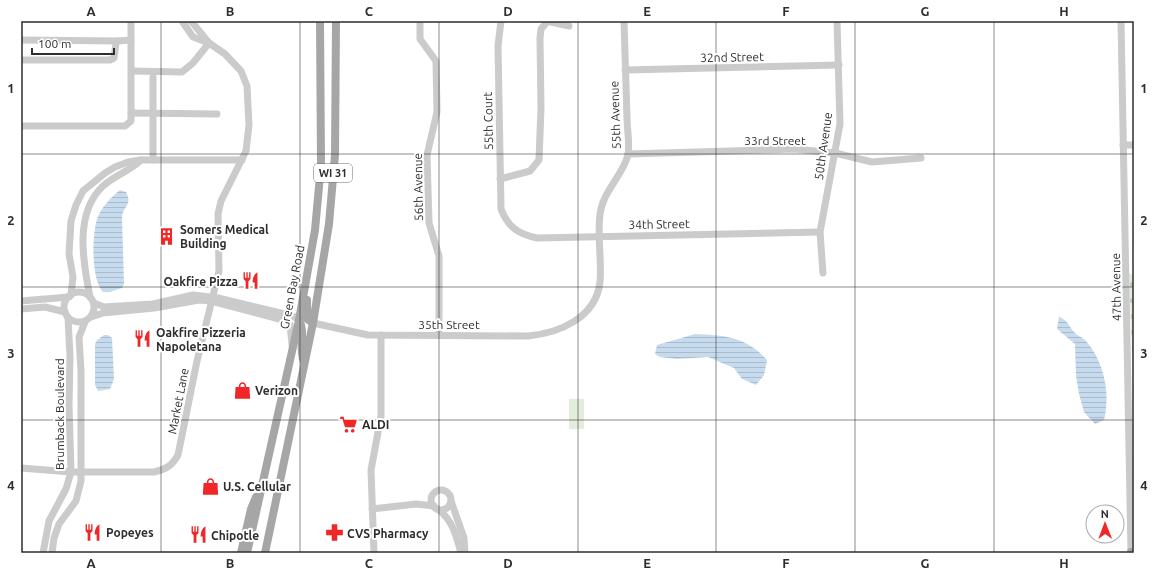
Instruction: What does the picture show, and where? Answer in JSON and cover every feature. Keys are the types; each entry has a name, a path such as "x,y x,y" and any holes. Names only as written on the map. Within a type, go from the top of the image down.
{"main road":[{"name":"Green Bay Road","path":"247,553 292,345 299,320 315,230 321,164 320,21"},
{"name":"WI 31","path":"266,552 313,323 329,224 335,155 336,21"},
{"path":"305,289 307,300 306,318 308,321 313,323"},
{"path":"299,320 302,329 301,352 304,363"},
{"path":"241,553 251,509 262,488"}],"street":[{"path":"21,126 125,126 131,122 131,21"},
{"name":"Market Lane","path":"21,468 71,472 154,472 165,470 174,464 178,455 219,271 218,214 220,201 242,160 248,141 247,86 241,70 225,54 209,43 193,37 182,21"},
{"name":"Market Lane","path":"191,21 209,43"},
{"name":"56th Avenue","path":"420,21 420,40 436,61 437,112 427,155 429,223 439,256 439,334"},
{"name":"55th Court","path":"501,21 498,46 500,179 501,208 506,220"},
{"path":"500,179 530,171 539,160 541,114 541,29 546,21 570,26"},
{"name":"55th Avenue","path":"582,316 593,301 600,283 600,215 603,200 617,177 628,154 624,21"},
{"name":"50th Avenue","path":"823,273 820,232 840,124 837,21"},
{"name":"47th Avenue","path":"1121,21 1131,553"},
{"path":"21,40 131,40"},
{"path":"21,60 110,60 114,58 116,43 118,41"},
{"path":"132,71 182,72 193,62 209,43"},
{"name":"32nd Street","path":"625,70 839,65"},
{"path":"153,77 153,160"},
{"path":"131,113 217,114"},
{"path":"1123,145 1134,145"},
{"name":"33rd Street","path":"628,154 795,148 835,153 872,162 921,158"},
{"path":"66,315 64,304 70,296 73,277 69,254 71,221 83,191 105,173 128,162 141,160 242,160"},
{"path":"92,317 95,308 83,254 85,222 88,209 92,198 102,188 121,172 134,167 141,160"},
{"name":"34th Street","path":"506,220 512,228 525,235 537,238 820,232"},
{"path":"21,301 70,296 81,292 104,307 153,304 194,295 293,316 299,320"},
{"path":"21,309 46,306 66,315 76,322 85,322 102,313 154,308 187,301 212,299 283,320 290,324 292,345"},
{"name":"Brumback Boulevard","path":"43,553 49,521 66,489 71,472 69,405 70,356 66,315"},
{"name":"35th Street","path":"313,323 368,335 439,334 528,336 544,334 564,327 582,316"},
{"name":"Brumback Boulevard","path":"52,553 54,538 59,524 69,512 78,495 82,472 81,371 78,336 85,322"},
{"path":"373,552 372,461 382,416 381,335"},
{"path":"416,504 436,491 443,490 448,492 464,538 465,553"},
{"path":"432,495 431,501 436,508 446,516 453,527 461,553"},
{"path":"372,510 416,504 436,508 447,508 451,501"}],"green space":[{"path":"1129,274 1134,274 1134,353 1132,353"},
{"path":"569,399 584,399 584,429 569,429"}],"water":[{"path":"120,190 126,192 128,196 128,203 122,217 124,284 122,288 110,292 103,292 96,278 94,257 95,226 104,207"},
{"path":"1059,317 1066,321 1075,333 1086,341 1097,358 1101,368 1106,389 1106,410 1104,420 1095,424 1084,412 1076,376 1075,344 1057,329"},
{"path":"695,334 716,335 734,339 751,346 767,360 764,375 756,385 742,379 734,368 708,357 677,359 660,357 655,354 657,345"},
{"path":"104,335 108,335 112,338 114,379 110,389 98,391 95,385 95,344 97,340"}],"place":[{"name":"Somers Medical Building","path":"167,236"},
{"name":"Oakfire Pizza","path":"251,281"},
{"name":"Oakfire Pizzeria Napoletana","path":"143,339"},
{"name":"Verizon","path":"242,390"},
{"name":"ALDI","path":"349,424"},
{"name":"U.S. Cellular","path":"210,486"},
{"name":"Popeyes","path":"93,532"},
{"name":"CVS Pharmacy","path":"334,533"},
{"name":"Chipotle","path":"198,535"}]}
